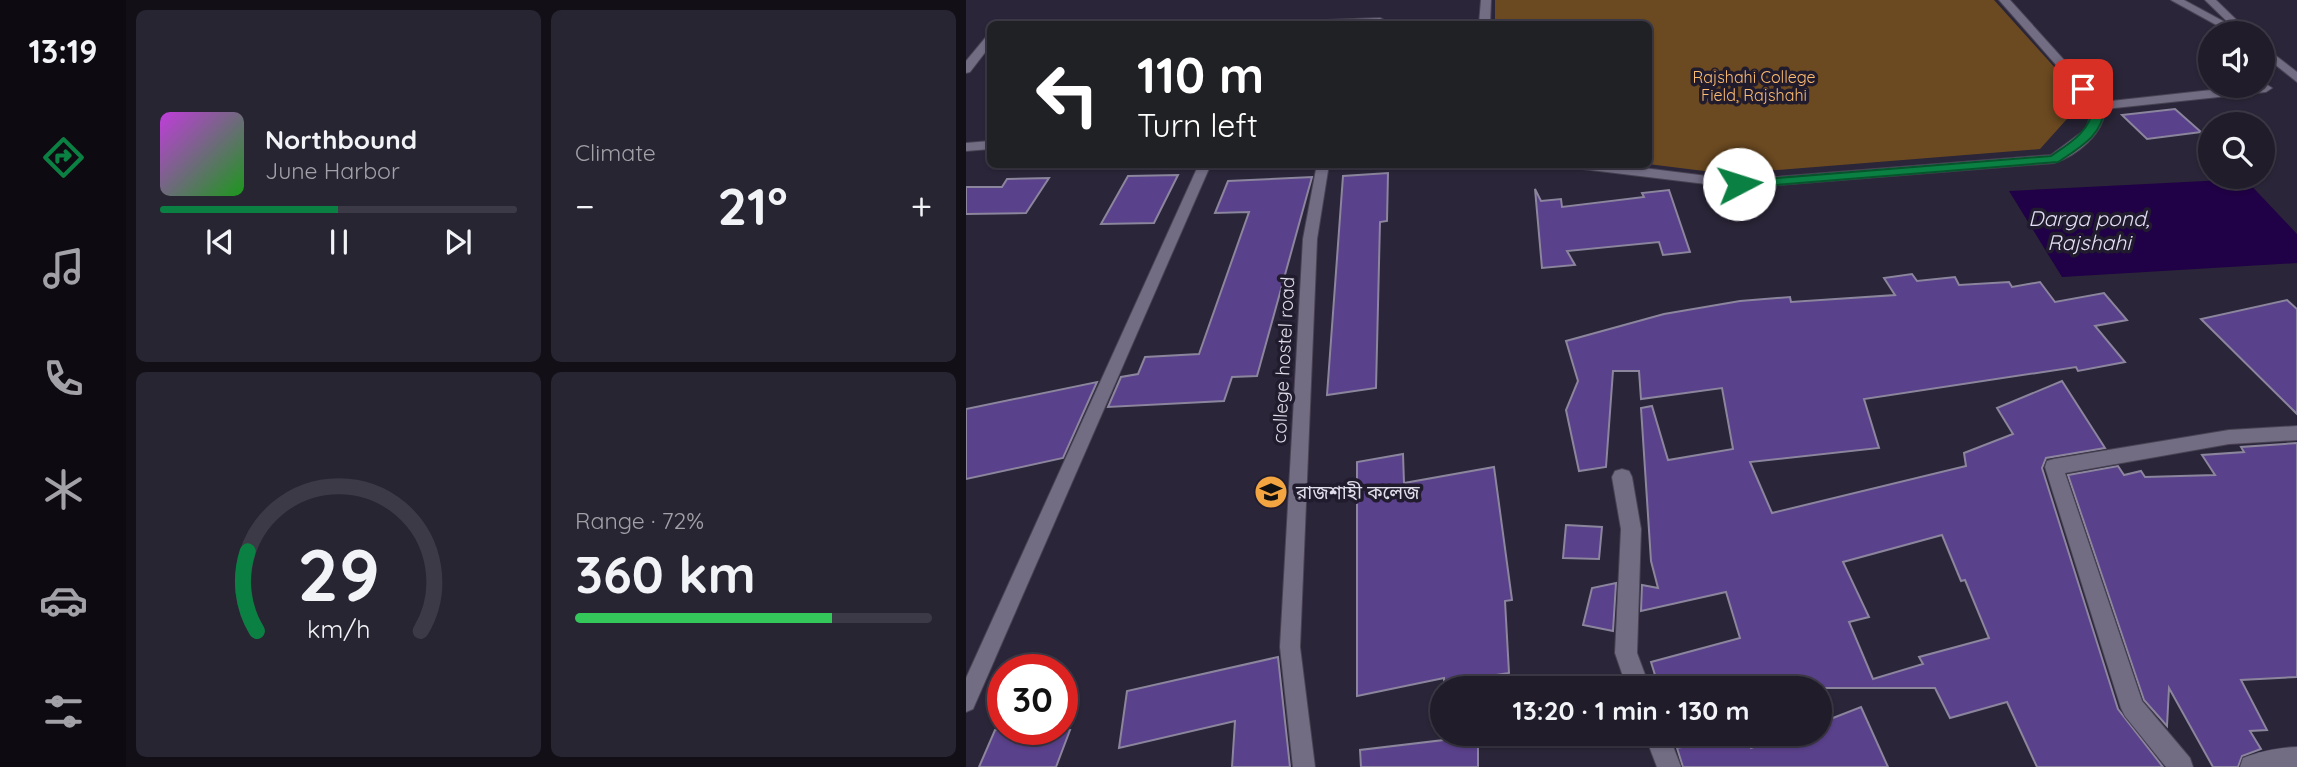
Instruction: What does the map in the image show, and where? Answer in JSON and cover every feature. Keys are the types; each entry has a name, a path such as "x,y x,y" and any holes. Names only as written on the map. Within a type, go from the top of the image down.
{"street":[{"path":"1485,21 1486,0"},
{"path":"1607,168 1739,184 2054,159 2078,143 2098,122 2099,106 2004,0"},
{"path":"2176,0 2216,21"},
{"path":"2210,0 2232,21"},
{"path":"966,69 987,43"},
{"path":"2275,59 2297,78"},
{"path":"2099,106 2198,95"},
{"path":"966,147 987,145"},
{"path":"2181,767 2133,708 2054,467 2230,437 2297,433"},
{"path":"1622,477 1631,529 1626,653 1635,676"},
{"path":"1661,746 1669,767"},
{"path":"2252,767 2272,760 2297,759"}],"lane":[{"path":"966,702 1203,168"},
{"name":"college hostel road","path":"1304,767 1290,647 1310,239 1322,168"}],"green space":[{"name":"Rajshahi College Field, Rajshahi","path":"1495,0 1994,0 2084,100 2040,149 1728,174 1652,164 1652,21 1495,21"}],"water":[{"name":"Darga pond, Rajshahi","path":"2198,181 2198,189 2254,189 2297,234 2297,263 2062,277 2009,191"}],"building":[{"path":"2175,109 2198,129 2198,132 2147,139 2122,115"},
{"path":"1388,173 1387,221 1380,222 1376,388 1327,395 1343,176"},
{"path":"1178,175 1154,223 1101,224 1128,176"},
{"path":"1312,177 1257,376 1232,377 1224,401 1108,407 1121,377 1138,374 1145,357 1199,354 1249,212 1215,213 1228,181"},
{"path":"1049,178 1026,213 966,214 966,187 1002,187 1007,179"},
{"path":"1535,189 1541,201 1561,199 1562,207 1644,197 1642,193 1669,190 1690,252 1663,255 1659,242 1567,251 1575,265 1542,268"},
{"path":"1912,274 1917,281 1955,277 1959,285 2009,282 2012,287 2040,282 2055,302 2104,293 2127,320 2095,326 2125,362 2078,371 2076,367 1864,399 1879,448 1750,462 1772,513 1966,466 1964,453 2013,434 1997,408 2062,381 2105,448 2046,458 2042,468 2118,709 2163,767 2037,767 2007,702 1950,718 1935,688 1832,688 1832,676 1655,676 1651,662 1740,638 1726,592 1641,611 1642,585 1658,588 1651,561 1641,408 1652,406 1668,460 1733,449 1722,388 1641,399 1639,371 1613,371 1606,467 1579,471 1566,410 1578,381 1566,341 1664,314 1740,301 1790,297 1791,302 1895,295 1884,278","holes":["1942,535 1961,581 1965,580 1989,638 1919,657 1923,664 1873,679 1849,622 1869,617 1843,562"]},
{"path":"2287,300 2297,309 2297,414 2201,319"},
{"path":"1097,382 1063,458 966,479 966,409"},
{"path":"2297,443 2297,677 2241,680 2267,730 2250,731 2261,749 2242,756 2238,767 2213,767 2169,688 2167,726 2144,700 2068,475 2118,466 2124,475 2141,471 2145,477 2215,475 2202,455 2244,452 2241,447"},
{"path":"1403,454 1404,483 1494,467 1512,600 1505,601 1509,673 1490,676 1430,676 1430,681 1357,696 1357,462"},
{"path":"1566,525 1602,527 1599,559 1563,558"},
{"path":"1616,583 1613,631 1583,625 1592,588"},
{"path":"1278,657 1290,767 1232,767 1235,721 1119,748 1127,691"},
{"path":"1861,707 1888,767 1683,767 1677,748 1832,746 1832,718"},
{"path":"1430,742 1430,746 1478,746 1478,767 1361,767 1360,750"},
{"path":"989,745 1064,745 1056,767 979,767"}],"place":[{"name":"রাজশাহী কলেজ","path":"1271,492"}],"route":[{"path":"1739,184 2054,159 2078,143 2098,122 2099,106 2083,89"}]}
